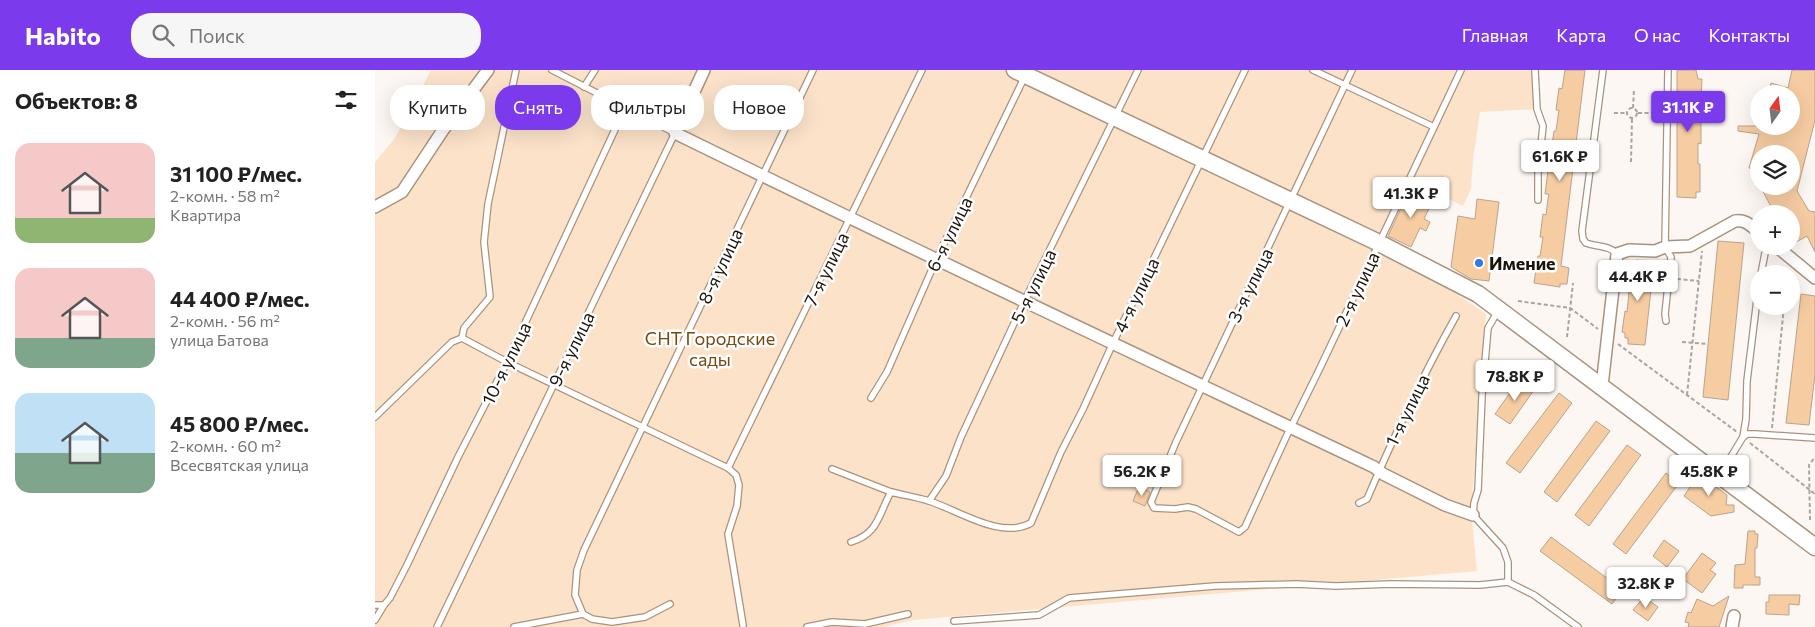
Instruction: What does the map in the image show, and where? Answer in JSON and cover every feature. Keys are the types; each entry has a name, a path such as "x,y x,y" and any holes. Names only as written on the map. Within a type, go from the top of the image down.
{"street":[{"path":"375,207 402,192 443,130 488,70"},
{"name":"9-я улица","path":"675,134 704,70"},
{"path":"1023,72 1115,118 1377,242 1478,294 1815,547"},
{"path":"675,134 936,260 1204,386 1445,505 1473,514"},
{"path":"1602,386 1617,254 1629,250 1655,251 1665,247 1690,246 1735,221 1739,220 1750,225"},
{"path":"1787,255 1815,278"}],"lane":[{"path":"462,338 464,328 490,297 484,242 487,214 516,70"},
{"path":"552,70 591,91"},
{"path":"584,87 595,70"},
{"name":"8-я улица","path":"583,614 575,595 577,570 584,550 813,70"},
{"name":"7-я улица","path":"728,468 922,70"},
{"name":"5-я улица","path":"929,501 946,476 961,437 1138,70"},
{"name":"4-я улица","path":"929,501 983,523 1022,528 1031,522 1061,452 1245,70"},
{"path":"1313,70 1434,127"},
{"name":"3-я улица","path":"1151,502 1176,442 1204,386 1222,343 1352,70"},
{"name":"2-я улица","path":"1151,502 1154,508 1175,509 1188,507 1196,509 1239,532 1245,527 1377,242 1461,70"},
{"path":"1535,70 1537,109 1543,126 1538,174 1538,200"},
{"path":"1603,70 1582,231 1583,239 1586,243 1607,247 1617,254"},
{"path":"1666,321 1665,314 1671,257 1665,247 1668,70"},
{"name":"6-я улица","path":"871,398 887,372 936,260 1023,72"},
{"name":"10-я улица","path":"375,620 390,598 407,565 459,455 507,362 615,130"},
{"path":"667,130 675,134"},
{"name":"9-я улица","path":"437,627 675,134"},
{"path":"1499,310 1489,328 1478,490 1473,514 1503,548 1508,562 1508,582"},
{"path":"1720,475 1743,437 1746,419 1747,381 1755,315"},
{"name":"1-я улица","path":"1359,503 1367,499 1429,363 1456,316"},
{"path":"375,417 452,342 462,338 554,385 728,468 736,475 739,484 737,506 728,534 742,626"},
{"path":"1743,437 1747,434 1815,438"},
{"path":"832,469 891,492 929,501"},
{"path":"851,542 861,539 871,531 891,492"},
{"path":"954,620 984,620 1039,615 1069,598 1206,586 1296,584 1336,586 1391,584 1480,585 1508,582 1534,595 1578,627"},
{"path":"514,627 583,614 592,619 612,622 645,617 670,604"},
{"path":"375,605 384,605"},
{"path":"807,627 832,622 865,624 908,614"}],"path":[{"path":"1634,90 1633,108 1636,109 1637,113"},
{"path":"1614,113 1627,113 1628,110 1633,108"},
{"path":"1627,113 1632,118"},
{"path":"1637,113 1652,113"},
{"path":"1632,118 1637,116 1637,113"},
{"path":"1631,162 1632,118"},
{"path":"1687,395 1703,239"},
{"path":"1674,279 1699,281"},
{"path":"1567,337 1573,283"},
{"path":"1518,301 1570,308 1743,437 1815,494"},
{"path":"1771,435 1783,315"},
{"path":"1682,342 1708,344"},
{"path":"1810,520 1809,465 1815,457"}],"green space":[{"name":"СНТ Городские сады","path":"431,70 1535,70 1537,109 1480,112 1471,189 1463,206 1412,181 1377,250 1436,280 1486,314 1471,511 1477,571 913,620 884,627 375,627 375,162 399,130 485,130 485,85 423,85"}],"building":[{"path":"1565,70 1585,70 1561,266 1569,268 1567,284 1560,284 1560,287 1534,283 1543,237 1540,237 1543,214 1546,215 1549,194 1545,194 1548,171 1551,172 1554,152 1551,152 1559,110 1556,110 1559,88 1562,89"},
{"path":"1677,70 1696,70 1698,79 1702,79 1701,101 1698,101 1698,121 1701,121 1701,144 1698,143 1700,192 1696,192 1696,198 1677,197"},
{"path":"1792,70 1815,70 1815,120 1800,179 1800,145 1756,145 1759,135 1800,135 1800,85 1789,85"},
{"path":"1738,126 1750,126 1750,133 1738,131"},
{"path":"1409,191 1432,202 1424,219 1430,222 1426,231 1420,228 1411,247 1388,236"},
{"path":"1765,195 1799,195 1809,211 1815,212 1815,252 1807,236 1800,240 1800,205 1770,205"},
{"path":"1477,199 1499,202 1489,281 1471,279 1451,267 1458,216 1475,219"},
{"path":"1718,241 1744,243 1728,400 1703,397"},
{"path":"1636,260 1654,262 1645,345 1628,344 1628,338 1625,338 1625,333 1622,332 1625,311 1627,312 1629,270 1632,270 1632,265 1635,265"},
{"path":"1801,294 1815,296 1815,375 1809,425 1786,423"},
{"path":"1519,380 1534,390 1510,424 1495,414"},
{"path":"1559,393 1572,403 1520,473 1506,463"},
{"path":"1596,421 1610,431 1557,502 1544,492"},
{"path":"1627,445 1641,455 1589,526 1575,515"},
{"path":"1666,473 1679,483 1626,554 1613,544"},
{"path":"1699,474 1727,495 1726,505 1734,505 1734,512 1711,516 1684,496"},
{"path":"1139,487 1150,492 1145,506 1133,501"},
{"path":"1748,531 1755,531 1755,534 1758,534 1757,548 1755,548 1755,577 1760,577 1760,585 1743,585 1743,588 1734,588 1735,565 1745,564"},
{"path":"1551,537 1623,590 1612,604 1540,551"},
{"path":"1664,540 1679,551 1667,567 1653,556"},
{"path":"1702,553 1716,563 1710,570 1716,574 1702,593 1683,579"},
{"path":"1769,595 1800,595 1799,605 1789,604 1789,615 1766,614 1766,602 1769,602"},
{"path":"1729,596 1719,627 1688,627 1689,623 1685,622 1688,612 1691,613 1697,599 1713,606"},
{"path":"1644,597 1658,607 1648,621 1633,610"}],"place":[{"name":"Имение","path":"1479,263"}]}
